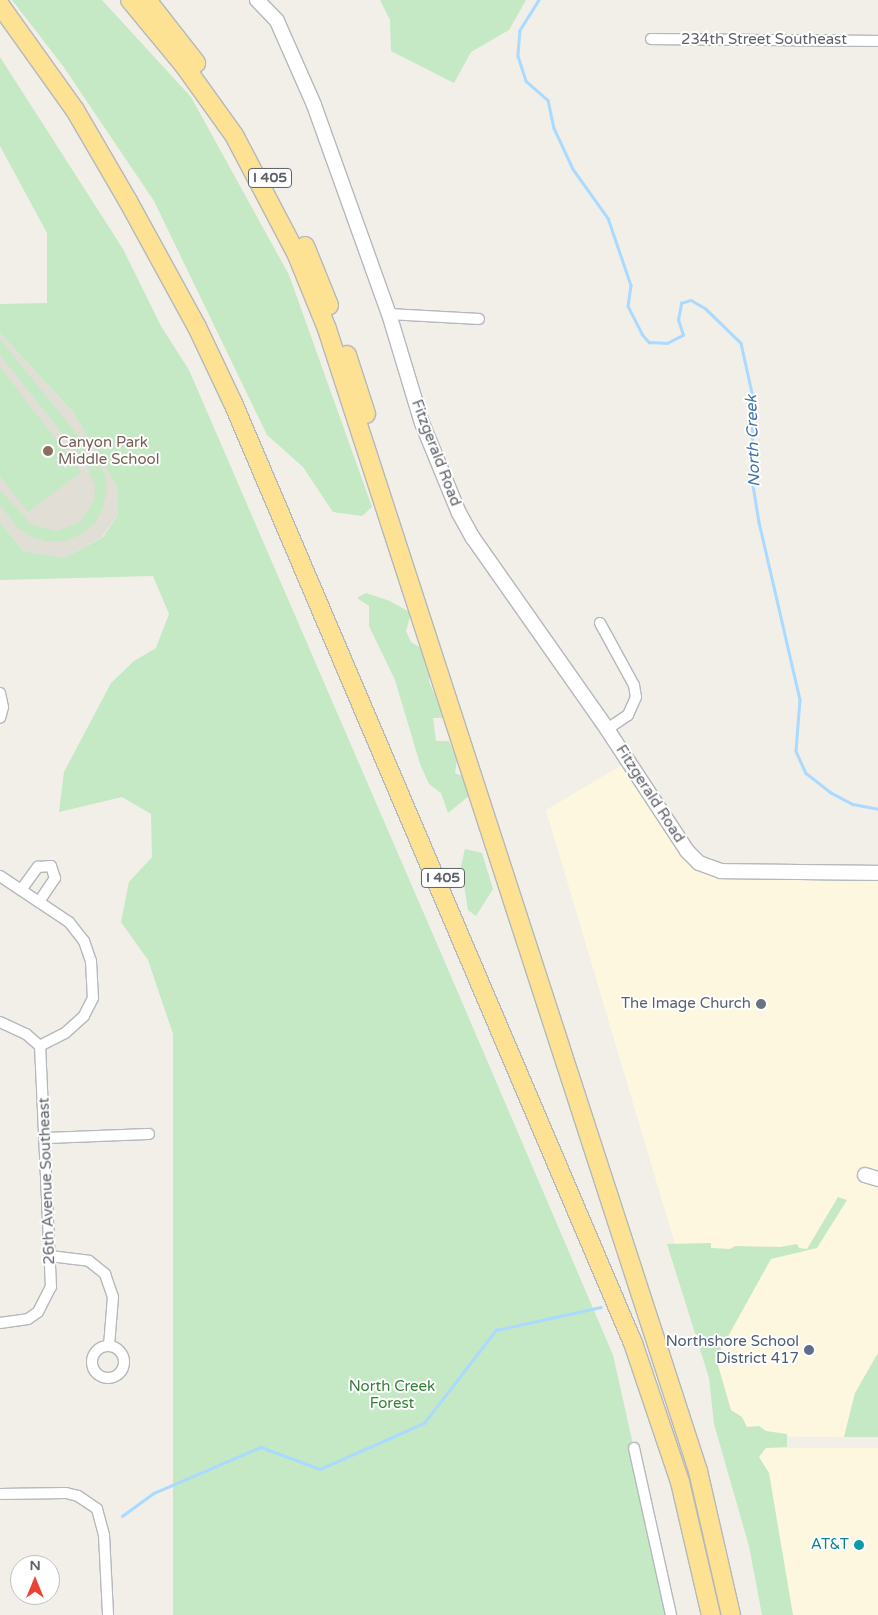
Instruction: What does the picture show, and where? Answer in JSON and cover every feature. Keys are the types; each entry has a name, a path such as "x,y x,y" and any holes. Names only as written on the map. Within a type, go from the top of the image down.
{"highway":[{"name":"I 405","path":"130,0 183,64 245,155 297,254 340,367 583,1101 708,1470 741,1615"},
{"name":"I 405","path":"147,0 241,125 319,274 355,376 698,1471 731,1615"},
{"name":"I 405","path":"0,6 75,110 168,271 233,403 633,1343 680,1482 711,1615"},
{"name":"I 405","path":"108,167 126,184 145,216 229,378 622,1296 654,1379 685,1476 717,1615"},
{"path":"340,367 355,376"}],"street":[{"name":"Fitzgerald Road","path":"257,0 277,21 314,105 389,314 422,423 459,513 478,546 607,729 687,851 699,863 721,871 878,873"},
{"name":"234th Street Southeast","path":"651,39 878,41"},
{"path":"389,314 479,319"},
{"path":"600,623 634,685 636,697 628,715 607,729"},
{"path":"0,693 3,707 0,718"},
{"path":"21,890 38,866 51,866 55,878 39,902"},
{"path":"0,876 69,922 84,941 94,980 93,998 84,1016 65,1033 40,1046 26,1034 0,1022"},
{"name":"26th Avenue Southeast","path":"0,1323 28,1319 38,1312 51,1286 46,1138 40,1046"},
{"path":"46,1138 149,1134"},
{"path":"50,1256 89,1261 108,1278 113,1297 109,1346"},
{"path":"634,1448 671,1615"},
{"path":"0,1494 78,1496 97,1509 101,1517 108,1615"}],"shaded area":[{"name":"Canyon Park Middle School","path":"0,333 73,412 118,489 118,515 102,537 64,558 23,551 0,522"},
{"path":"629,761 699,863 878,875 878,1353 855,1393 844,1437 732,1436 546,810"},
{"path":"750,1448 878,1448 878,1615 778,1615"}],"green space":[{"path":"12,0 102,0 191,97 289,275 372,507 362,516 333,512 303,467 267,435 154,201 63,66"},
{"path":"380,0 526,0 509,30 471,52 454,83 391,51 390,20"},
{"name":"North Creek Forest","path":"0,57 123,249 161,326 189,370 450,974 613,1355 671,1615 173,1615 173,1034 148,960 121,922 129,882 152,857 151,814 122,797 59,812 64,772 111,683 134,661 156,648 169,614 153,576 0,580 0,522 23,551 64,558 103,537 118,515 118,489 73,412 0,333 0,304 47,303 47,233 0,146"},
{"path":"0,339 97,459 105,475 107,492 103,508 95,523 81,534 65,541 48,542 32,537 18,528 0,505 0,490 31,524 56,531 80,522 94,500 95,486 85,462 0,355"},
{"path":"0,367 81,472 28,512 0,476"},
{"path":"366,593 390,601 411,613 406,631 411,642 425,651 432,665 429,681 444,718 433,718 436,741 449,741 457,760 455,773 469,779 469,796 448,813 441,793 429,784 420,764 395,680 369,626 369,606 357,598"},
{"path":"465,849 482,853 493,889 476,916 468,910 461,866"},
{"path":"838,1197 847,1200 817,1248 771,1259 716,1358 731,1410 742,1417 747,1427 759,1426 766,1431 787,1434 787,1447 766,1448 759,1457 769,1473 793,1615 762,1615 749,1546 714,1424 709,1378 667,1244 711,1243 711,1248 730,1249 735,1246 780,1247 797,1244 799,1248 807,1249"},
{"path":"878,1353 878,1437 844,1437 855,1393"}],"waterway":[{"name":"North Creek","path":"539,0 520,31 518,56 526,81 548,100 554,128 573,169 608,218 631,285 628,306 642,334 649,342 667,343 683,335 678,320 681,303 691,300 705,308 741,343 753,397 752,479 759,522 800,700 796,751 806,773 830,792 853,804 878,809"},
{"path":"122,1516 154,1493 261,1447 320,1469 424,1423 496,1330 601,1307"}],"place":[{"name":"Canyon Park Middle School","path":"48,451"},
{"name":"The Image Church","path":"761,1004"},
{"name":"Northshore School District 417","path":"809,1350"},
{"name":"AT&T","path":"859,1545"}]}
